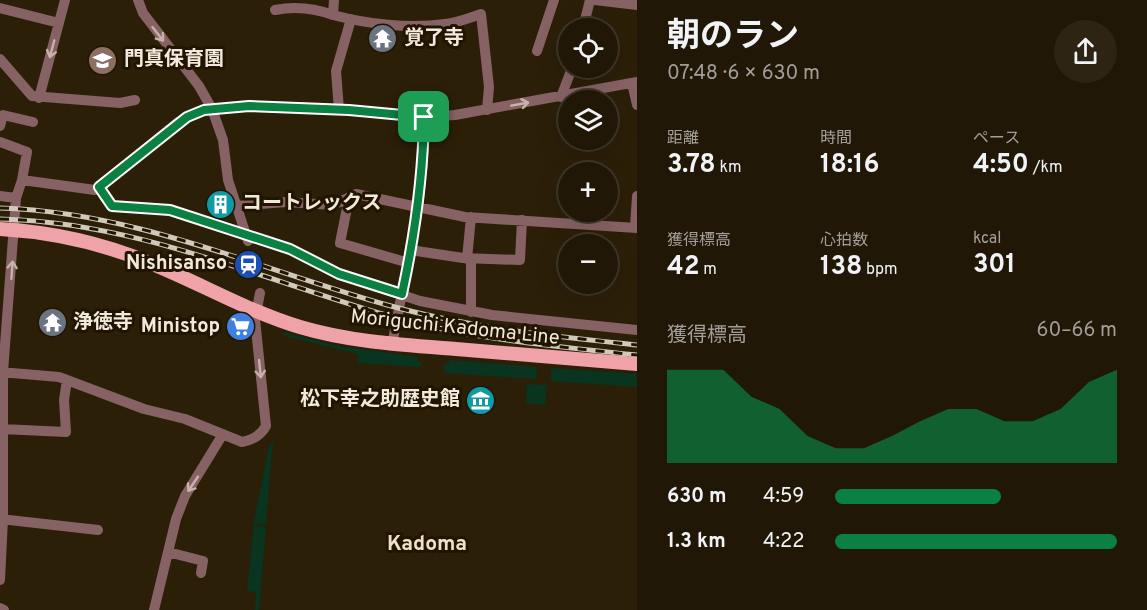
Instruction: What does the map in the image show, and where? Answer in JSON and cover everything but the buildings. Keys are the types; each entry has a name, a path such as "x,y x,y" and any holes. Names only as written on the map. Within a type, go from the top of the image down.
{"main road":[{"name":"Moriguchi Kadoma Line","path":"0,230 15,230 73,239 117,251 149,262 256,311 301,327 348,338 392,345 637,364"}],"street":[{"path":"39,98 65,0"},
{"path":"138,0 142,13 199,86 212,109 224,140 228,180 247,239"},
{"path":"333,15 334,0"},
{"path":"537,51 554,0"},
{"path":"586,18 592,0 637,5"},
{"path":"0,8 59,23"},
{"path":"275,10 314,8 351,20 411,26 445,24 481,14 489,87 487,110"},
{"path":"339,110 336,71 351,20"},
{"path":"0,59 33,96 39,98 120,103 135,100"},
{"path":"598,90 635,83 637,105"},
{"path":"22,180 95,190 178,122 204,110 249,106 424,117 455,115 558,98"},
{"path":"0,126 3,115 33,122"},
{"path":"392,345 418,209 423,162 424,117"},
{"path":"0,142 27,152 16,198 2,372 0,580"},
{"path":"99,187 112,206 170,210 247,239 290,249 339,274 420,301 471,312 637,330"},
{"path":"236,206 286,202 333,205 356,194 418,209 471,218 636,227 637,196"},
{"path":"0,196 16,198"},
{"path":"349,198 340,243 409,263"},
{"path":"471,218 469,259 471,312"},
{"path":"410,250 469,259 520,260 522,220"},
{"path":"2,372 67,380 144,409 185,419 242,442 251,441 267,426 255,319 260,303 260,293"},
{"path":"2,429 66,432 64,400 67,380"},
{"path":"154,610 176,519 184,496 223,434"},
{"path":"1,519 98,530"},
{"path":"168,552 203,561 201,573"},
{"path":"0,608 4,610"}],"green space":[{"path":"283,332 339,346 418,357 421,367 357,363 358,354 284,336"},
{"path":"449,360 537,367 536,379 444,373 444,364 449,364"},
{"path":"551,368 637,374 637,387 551,381"},
{"path":"527,384 547,385 545,405 526,403"},
{"path":"275,437 266,525 254,523 269,447"},
{"path":"254,524 266,527 259,610 255,610 256,592 247,591"}],"railway":[{"path":"0,208 51,212 150,231 342,292 421,314 513,330 637,345"},
{"path":"0,219 50,222 148,241 196,254 386,315 448,330 511,341 637,355"}],"place":[{"name":"覚了寺","path":"383,39"},
{"name":"門真保育園","path":"103,60"},
{"name":"コートレックス","path":"221,204"},
{"name":"Nishisanso","path":"248,264"},
{"name":"浄徳寺","path":"52,323"},
{"name":"Ministop","path":"241,327"},
{"name":"松下幸之助歴史館","path":"481,400"}],"district":[{"name":"Kadoma","path":"427,544"}],"route":[{"path":"249,106 289,107 424,117 423,162 418,209 402,294 339,274 290,249 170,210 112,206 99,187 178,122 204,110 249,106"}]}
